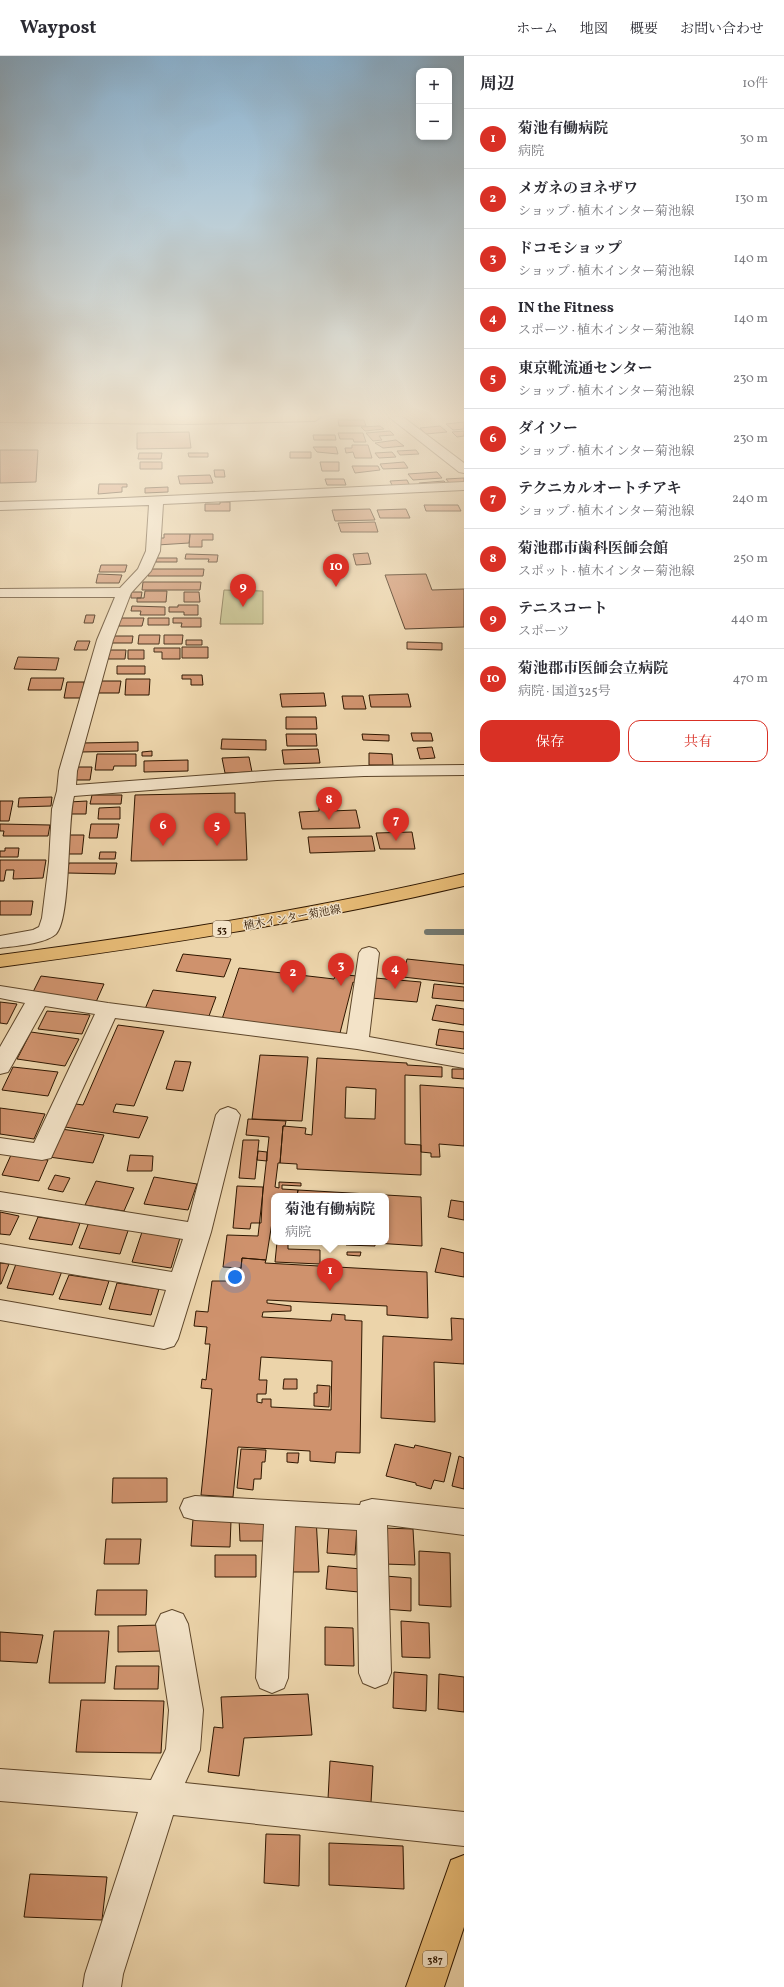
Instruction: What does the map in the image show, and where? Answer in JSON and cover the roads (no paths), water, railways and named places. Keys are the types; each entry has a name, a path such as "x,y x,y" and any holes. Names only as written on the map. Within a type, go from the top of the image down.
{"main road":[{"name":"植木インター菊池線","path":"0,961 153,940 250,924 330,910 464,880"},
{"name":"387","path":"426,1987 455,1931 464,1873"}],"street":[{"path":"0,942 39,935 48,930 52,918 59,862 61,809 66,791 68,771 101,661 105,640 124,592 144,571 153,551 156,507"},
{"path":"0,593 124,592"},
{"path":"66,791 276,775 364,771 464,770"},
{"path":"357,1042 369,953"},
{"path":"0,992 108,1010 357,1042 464,1061"},
{"path":"0,1067 38,999"},
{"path":"0,1146 42,1152 108,1010"},
{"path":"0,1310 164,1339 198,1232 228,1115"},
{"path":"0,1201 198,1232"},
{"path":"0,1253 182,1283"},
{"path":"195,1508 372,1518"},
{"path":"375,1673 372,1512 464,1522"},
{"path":"272,1678 280,1513"},
{"path":"102,1987 104,1974 127,1898 161,1797 183,1750 186,1710 172,1624"},
{"path":"0,1786 161,1797 464,1829"}],"waterway":[{"path":"427,932 464,932"}],"place":[{"name":"菊池郡市医師会立病院","path":"336,587"},
{"name":"テニスコート","path":"243,607"},
{"name":"菊池郡市歯科医師会館","path":"329,820"},
{"name":"テクニカルオートチアキ","path":"396,841"},
{"name":"ダイソー","path":"163,846"},
{"name":"東京靴流通センター","path":"217,846"},
{"name":"ドコモショップ","path":"341,986"},
{"name":"IN the Fitness","path":"395,989"},
{"name":"メガネのヨネザワ","path":"293,993"},
{"name":"菊池有働病院","path":"330,1291"}]}
